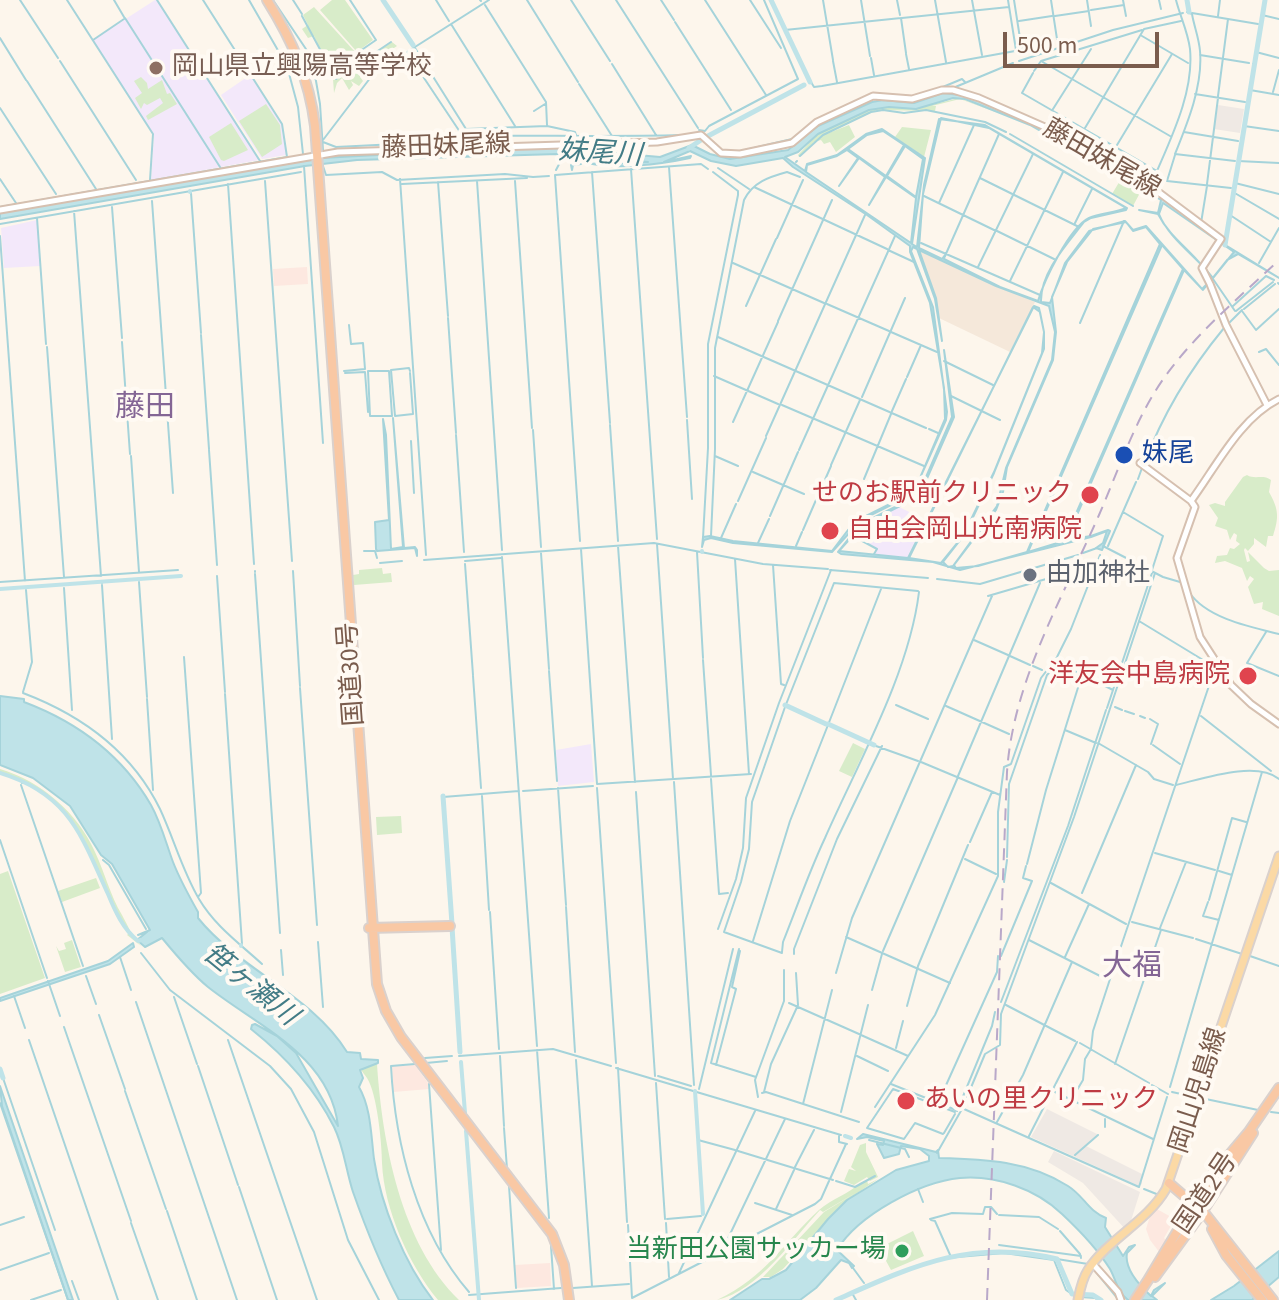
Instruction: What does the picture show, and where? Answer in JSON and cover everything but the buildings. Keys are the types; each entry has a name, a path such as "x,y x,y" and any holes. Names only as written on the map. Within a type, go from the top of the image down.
{"highway":[{"name":"国道30号","path":"265,0 292,49 311,112 374,984 391,1027 544,1229 561,1267 567,1300"},
{"path":"370,926 399,921 423,926 450,926"},
{"name":"国道30号","path":"370,926 377,984 389,1017 401,1037 539,1216 557,1245 566,1271 567,1300"},
{"name":"国道2号","path":"1253,1129 1279,1088"},
{"name":"国道2号","path":"1165,1258 1279,1094"},
{"path":"1137,1300 1215,1171 1253,1129"},
{"path":"1169,1183 1172,1189 1193,1204 1216,1238 1273,1300"},
{"path":"1165,1258 1200,1215 1211,1190"},
{"path":"1211,1190 1207,1207 1213,1225 1262,1300"},
{"path":"1200,1215 1213,1225"},
{"path":"557,1245 561,1267"}],"main road":[{"name":"藤田妹尾線","path":"0,210 316,159 472,146 657,142 701,135 716,151 735,155 792,143 817,122 873,96 912,99 949,90 979,98 1045,127 1161,194 1220,242 1202,268 1226,326 1267,405"},
{"path":"1191,501 1238,435 1267,405 1279,399"},
{"path":"1140,463 1195,507 1177,558 1200,637 1233,687 1279,724"},
{"name":"岡山児島線","path":"1079,1297 1084,1278 1093,1263 1157,1202 1169,1183 1279,856"},
{"path":"1093,1263 1118,1292 1121,1300"}],"shaded area":[{"name":"岡山県立興陽高等学校","path":"155,0 259,160 151,180 154,136 93,40"},
{"path":"250,75 281,124 286,155 262,159 221,95"},
{"path":"1218,105 1244,109 1240,133 1214,129"},
{"path":"37,220 40,266 4,268 1,228"},
{"path":"919,250 1035,302 1010,352 939,318 936,298"},
{"path":"307,267 308,284 274,286 273,269"},
{"path":"899,507 926,520 907,558 875,555 877,549 853,536 874,519"},
{"path":"591,744 594,782 558,786 556,750"},
{"path":"415,1065 429,1089 393,1092 392,1066"},
{"path":"1047,1109 1099,1135 1086,1146 1142,1174 1142,1184 1139,1186 1031,1137"},
{"path":"1054,1151 1140,1192 1126,1230 1083,1183 1048,1162"},
{"path":"1155,1208 1176,1217 1164,1238 1167,1241 1160,1253 1146,1229"},
{"path":"550,1263 551,1286 517,1288 515,1265"}],"green space":[{"path":"332,0 345,0 373,40 357,52 320,10"},
{"path":"314,7 356,53 334,69 329,68 314,36 308,38 302,29 308,25 303,15"},
{"path":"392,42 397,46 376,60 377,68 372,62 363,70 360,77 363,81 359,86 351,81 353,85 349,90 342,78 334,93 333,79 328,69 337,79"},
{"path":"141,77 148,89 162,80 167,94 170,93 177,104 148,120 146,116 163,103 160,98 147,105 144,103 141,109 135,98 142,93 134,81"},
{"path":"959,98 1012,118 960,99 932,106 936,106 935,111 877,110 821,136 849,125 855,137 836,152 830,142 824,144 821,140 798,155 818,134 873,109 915,109"},
{"path":"266,104 280,125 282,144 262,157 239,121"},
{"path":"231,123 248,150 224,161 209,137"},
{"path":"902,127 931,130 924,157 895,137"},
{"path":"1117,175 1142,189 1133,206 1112,194 1121,179"},
{"path":"1247,475 1271,480 1269,492 1277,514 1273,536 1268,536 1266,547 1254,538 1254,544 1248,551 1244,550 1247,562 1250,561 1248,552 1269,571 1279,570 1279,616 1262,609 1263,602 1254,604 1248,587 1254,579 1250,576 1247,581 1242,568 1225,561 1215,563 1217,556 1227,555 1230,548 1234,549 1240,544 1236,541 1237,535 1234,533 1230,540 1227,530 1215,526 1218,518 1209,505 1225,506"},
{"path":"382,568 383,574 391,573 392,582 354,585 353,575 359,574 359,570"},
{"path":"853,743 865,749 852,777 839,771"},
{"path":"0,769 44,790 79,824 95,852 118,907 141,946 127,935 129,933 94,859 68,817 51,799 29,784 0,772"},
{"path":"401,816 402,833 377,835 376,817"},
{"path":"8,871 45,978 0,994 0,874"},
{"path":"96,878 100,888 62,902 58,891"},
{"path":"72,940 81,967 65,972 56,946 59,951 66,949 64,943"},
{"path":"377,1064 384,1126 398,1190 422,1250 459,1300 438,1300 417,1270 393,1217 384,1181 376,1106 371,1085 361,1069"},
{"path":"866,1143 866,1152 878,1177 870,1181 867,1177 854,1185 844,1181 849,1169 856,1171 851,1167 860,1145"},
{"path":"878,1179 847,1200 783,1269 771,1277 763,1277 824,1212 857,1192 823,1212 820,1210 760,1275 732,1295 717,1300 749,1281 806,1223 824,1206 860,1183 867,1180 868,1184"},
{"name":"当新田公園サッカー場","path":"913,1231 924,1256 891,1270 879,1248"}],"water":[{"name":"妹尾川","path":"943,93 968,96 1044,130 1163,199 1227,246 1279,278 1238,254 1228,259 1234,252 1163,203 1159,214 1166,226 1158,214 1139,210 1158,213 1161,200 1030,125 965,99 953,98 916,109 889,107 869,110 818,134 798,152 785,157 805,171 807,164 837,155 866,134 882,129 925,158 912,244 917,247 924,185 941,119 923,194 919,248 942,259 945,255 944,259 1000,287 1038,301 1043,288 1041,302 1050,303 1052,298 1056,332 1053,360 1007,467 996,510 954,565 956,568 975,566 960,570 949,567 953,566 997,506 1006,468 1052,360 1055,332 1049,306 996,286 919,250 936,298 942,341 935,299 917,249 913,247 911,251 933,307 943,382 930,303 910,252 910,246 783,158 736,166 711,161 690,151 664,162 623,166 586,162 648,162 580,156 581,164 573,165 572,170 571,165 579,160 579,156 357,160 305,166 0,219 0,212 303,159 508,148 557,148 660,157 692,145 730,159 788,150 818,126 872,102 914,103","holes":["883,131 904,145 886,176 848,149 867,135","905,146 923,159 916,197 887,176","847,150 858,158 839,186 859,158 885,177 869,205 886,177 916,198 911,243 806,172 807,165"]},
{"path":"957,121 985,125 1127,208 1126,210 1084,222 1058,256 1073,232 1081,224 1089,218 1126,208 989,128"},
{"path":"1127,223 1133,230 1146,226 1201,288 1184,270 1066,540 1108,530 1110,531 1102,550 1096,548 1103,543 1107,531 1091,537 994,561 1027,552 1160,244 1146,227 1133,231","holes":["1162,245 1183,269 1064,541 1028,552"]},
{"path":"1092,230 1067,262 1054,292 1065,263"},
{"path":"1044,332 1044,349 994,473 965,534 943,562 947,566 838,552 855,531 901,504 923,484 952,417 944,350 954,417 925,483 902,505 856,532 839,551 908,558 992,391 909,558 941,563 963,536 994,472 1042,353"},
{"path":"944,390 946,420 920,477 945,419"},
{"path":"393,418 404,548 415,547 417,556 415,548 377,551 376,549 375,522 389,520 383,419 391,549 403,547"},
{"path":"917,485 899,501 861,520 832,552 733,543 711,538 704,540 702,547 703,537 710,536 832,551 862,518 898,500"},
{"name":"笹ヶ瀬川","path":"0,696 24,699 24,702 80,730 112,756 151,805 198,918 234,953 315,1014 347,1052 360,1053 361,1059 378,1060 378,1063 360,1070 363,1078 359,1087 368,1113 377,1177 403,1251 433,1300 399,1300 363,1220 340,1143 326,1112 287,1061 251,1029 252,1025 277,1036 296,1053 338,1126 332,1101 306,1061 269,1029 208,987 162,938 145,947 137,940 147,932 138,935 150,930 112,864 101,855 70,806 33,778 0,765"},
{"path":"133,943 134,947 110,964 0,1001 0,998 108,961"},
{"path":"0,1086 73,1300 68,1300 2,1106"},
{"path":"863,1134 938,1150 939,1158 1022,1166 1068,1186 1106,1218 1105,1227 1123,1256 1129,1247 1135,1245 1127,1253 1128,1265 1146,1292 1151,1296 1165,1283 1152,1296 1157,1300 1128,1300 1124,1297 1110,1269 1094,1247 1062,1214 1040,1197 1001,1181 960,1178 909,1193 859,1225 837,1250 854,1266 852,1268 841,1260 816,1288 800,1300 730,1300 762,1279 769,1279 786,1270 847,1200 896,1170 929,1161 929,1156 920,1149 901,1146 899,1154 884,1158 877,1144 883,1145 884,1141 867,1137 857,1139"},
{"path":"1279,1251 1279,1277 1252,1300 1211,1300 1234,1286"}],"waterway":[{"path":"20,0 58,58"},
{"path":"67,0 153,134 150,180"},
{"path":"114,0 124,17"},
{"path":"157,0 260,161"},
{"path":"0,207 287,157 282,124 203,0"},
{"path":"249,0 287,66 298,107 303,154"},
{"path":"273,0 312,58 320,104 323,150"},
{"path":"293,0 302,14"},
{"path":"334,69 376,40 350,0"},
{"path":"383,0 413,45"},
{"path":"436,0 449,21"},
{"path":"323,140 374,73 489,0"},
{"path":"527,0 578,82"},
{"path":"571,0 610,61"},
{"path":"616,0 698,128"},
{"path":"661,0 674,20"},
{"path":"705,0 766,95"},
{"path":"750,0 781,48"},
{"path":"699,130 705,131 709,126 798,79 764,0"},
{"path":"771,0 810,82"},
{"path":"823,0 833,60"},
{"path":"861,0 870,56"},
{"path":"897,0 900,15"},
{"path":"935,0 946,62"},
{"path":"972,0 982,55"},
{"path":"1008,0 1016,50"},
{"path":"1014,0 1022,51"},
{"path":"1051,0 1057,39"},
{"path":"1087,0 1091,26"},
{"path":"1123,0 1126,16"},
{"path":"1159,0 1161,9"},
{"path":"1157,171 1181,112 1189,80 1188,36 1176,0"},
{"path":"1187,0 1189,12"},
{"path":"1218,16 1220,0"},
{"path":"1225,245 1265,0"},
{"path":"485,5 546,102 547,125"},
{"path":"1091,10 1124,5"},
{"path":"902,18 1009,7"},
{"path":"1055,16 1089,11"},
{"path":"1187,12 1192,14 1199,46 1199,77 1194,103 1175,154 1235,161"},
{"path":"1019,61 1113,30 1183,13"},
{"path":"1192,13 1258,24"},
{"path":"1262,15 1279,19"},
{"path":"302,16 336,79 391,42"},
{"path":"1019,21 1052,16"},
{"path":"125,18 220,167"},
{"path":"901,18 906,53"},
{"path":"785,30 901,18"},
{"path":"93,40 124,19"},
{"path":"1218,96 1228,19"},
{"path":"1085,128 1144,29 1181,21"},
{"path":"675,22 731,110"},
{"path":"451,24 515,126"},
{"path":"1034,71 1041,61 1142,30"},
{"path":"1142,36 1188,63"},
{"path":"0,38 26,80"},
{"path":"415,48 466,129 547,126 575,132 576,135"},
{"path":"1053,109 1091,49"},
{"path":"811,82 814,87 822,86 1015,51"},
{"path":"1256,52 1279,58"},
{"path":"408,54 462,135"},
{"path":"906,54 909,69"},
{"path":"1117,145 1172,54"},
{"path":"1200,55 1249,63"},
{"path":"871,58 874,75"},
{"path":"60,61 136,180"},
{"path":"833,61 837,82"},
{"path":"1041,61 1170,136"},
{"path":"953,88 1013,63"},
{"path":"612,64 656,135"},
{"path":"1273,92 1279,70"},
{"path":"1033,73 1022,93 1157,171"},
{"path":"938,89 962,79 965,82"},
{"path":"27,81 96,189"},
{"path":"579,84 612,136"},
{"path":"708,136 804,85"},
{"path":"1250,90 1279,95"},
{"path":"875,94 897,95"},
{"path":"1195,94 1245,102"},
{"path":"1207,184 1218,98"},
{"path":"534,111 545,104"},
{"path":"0,108 56,194"},
{"path":"800,156 823,135 871,112 883,110 904,113 926,110 985,122 1006,132"},
{"path":"745,150 792,139 812,123"},
{"path":"939,203 974,125"},
{"path":"1244,126 1279,131"},
{"path":"1184,132 1238,141"},
{"path":"945,256 999,134"},
{"path":"1010,134 1133,206"},
{"path":"323,142 336,147 457,141 462,136 682,135"},
{"path":"689,148 701,140"},
{"path":"556,170 565,153"},
{"path":"978,267 1033,154"},
{"path":"1175,155 1167,181 1231,188"},
{"path":"1238,161 1279,163"},
{"path":"322,163 326,175 382,172 397,180 505,174 533,177"},
{"path":"580,541 555,175 701,164 708,169"},
{"path":"304,166 323,443"},
{"path":"669,167 687,417"},
{"path":"718,168 749,189"},
{"path":"631,169 657,539"},
{"path":"0,224 301,172"},
{"path":"592,172 610,423"},
{"path":"703,538 708,448 708,344 738,195 738,191 713,172"},
{"path":"711,536 715,348 744,200 752,189 768,178 787,172 800,177"},
{"path":"1010,281 1063,172"},
{"path":"533,177 549,176"},
{"path":"402,184 527,178"},
{"path":"980,178 1079,227"},
{"path":"0,179 16,203"},
{"path":"400,179 426,555"},
{"path":"777,238 803,180"},
{"path":"265,181 292,561"},
{"path":"477,181 502,550"},
{"path":"515,181 532,428"},
{"path":"438,182 448,316"},
{"path":"1235,183 1279,194"},
{"path":"228,184 254,564"},
{"path":"1201,223 1207,186"},
{"path":"754,187 887,249"},
{"path":"1075,223 1092,189"},
{"path":"1233,192 1279,219"},
{"path":"191,193 201,333"},
{"path":"924,196 994,230"},
{"path":"778,321 832,200"},
{"path":"152,201 173,493"},
{"path":"112,207 122,338"},
{"path":"74,211 101,576"},
{"path":"766,436 865,215"},
{"path":"1230,215 1271,242"},
{"path":"37,218 46,344"},
{"path":"1080,323 1124,221"},
{"path":"1259,263 1279,228"},
{"path":"995,230 1054,259"},
{"path":"0,236 25,581"},
{"path":"799,450 895,236"},
{"path":"746,306 776,239"},
{"path":"921,243 1040,295"},
{"path":"888,250 914,262"},
{"path":"733,263 824,303"},
{"path":"1233,306 1266,276 1274,280"},
{"path":"1213,279 1235,311"},
{"path":"1236,311 1273,282"},
{"path":"1244,309 1275,284"},
{"path":"862,397 905,298"},
{"path":"827,304 889,331"},
{"path":"1242,311 1256,330 1279,309"},
{"path":"1228,324 1242,310"},
{"path":"448,318 456,433"},
{"path":"733,422 778,322"},
{"path":"344,371 365,369 363,343 351,344 349,325"},
{"path":"1144,464 1178,393 1224,328"},
{"path":"891,332 937,352"},
{"path":"201,335 209,449"},
{"path":"718,337 926,428"},
{"path":"122,342 130,454"},
{"path":"907,377 921,345"},
{"path":"47,347 64,577"},
{"path":"1259,352 1266,349 1279,365"},
{"path":"944,361 993,385"},
{"path":"410,371 409,368 391,370 395,416 413,414 410,373"},
{"path":"368,371 389,371 392,416 370,416 368,371"},
{"path":"345,373 365,372 368,412"},
{"path":"714,376 778,404"},
{"path":"892,411 906,379"},
{"path":"951,396 1000,420"},
{"path":"831,465 860,400"},
{"path":"782,405 924,466"},
{"path":"864,479 891,414"},
{"path":"687,420 692,499"},
{"path":"610,425 618,541"},
{"path":"929,429 938,433"},
{"path":"533,430 541,547"},
{"path":"456,435 464,552"},
{"path":"738,501 766,438"},
{"path":"411,441 414,493"},
{"path":"209,450 217,565"},
{"path":"770,516 798,452"},
{"path":"131,456 139,572"},
{"path":"715,456 738,466"},
{"path":"817,498 831,466"},
{"path":"1138,479 1142,468"},
{"path":"753,472 804,494"},
{"path":"1108,546 1136,482"},
{"path":"803,530 816,500"},
{"path":"721,538 736,504"},
{"path":"1123,512 1163,536 1152,570"},
{"path":"758,543 769,519"},
{"path":"796,546 802,532"},
{"path":"853,536 877,549 874,554"},
{"path":"424,560 654,543 763,564 828,569"},
{"path":"657,544 673,779"},
{"path":"618,546 635,782"},
{"path":"1103,546 1163,577 1180,582"},
{"path":"1083,553 1097,548"},
{"path":"581,549 597,784"},
{"path":"364,551 375,551 377,558"},
{"path":"697,552 703,658"},
{"path":"541,553 549,669"},
{"path":"937,579 980,584 1078,555"},
{"path":"875,1107 935,1015 998,876 998,812 1004,767 1011,764 1041,678 1057,657 1071,629 1100,555"},
{"path":"502,557 537,1046"},
{"path":"465,561 501,558"},
{"path":"735,559 749,774"},
{"path":"380,563 402,561"},
{"path":"465,564 473,675"},
{"path":"773,565 781,684 784,685"},
{"path":"1074,574 1096,568"},
{"path":"0,582 178,570"},
{"path":"830,570 928,578"},
{"path":"718,929 736,879 743,848 746,798 831,570"},
{"path":"293,571 300,686"},
{"path":"988,596 1070,572"},
{"path":"1107,708 1152,573"},
{"path":"937,1153 962,1109 985,1054 1000,1045 1001,1014 1074,817 1155,573"},
{"path":"255,574 280,933"},
{"path":"0,589 181,576"},
{"path":"217,576 225,692"},
{"path":"139,582 147,697"},
{"path":"782,953 724,932 749,849 752,802 785,707 834,583 918,591"},
{"path":"958,776 1040,583"},
{"path":"102,585 112,739"},
{"path":"64,588 72,710"},
{"path":"828,725 881,589"},
{"path":"23,692 32,662 26,590"},
{"path":"782,952 783,942 814,864 894,686 905,654 919,592"},
{"path":"1189,592 1217,615 1279,634"},
{"path":"836,973 852,918 992,596"},
{"path":"1139,621 1213,666"},
{"path":"1266,632 1247,663 1279,676"},
{"path":"974,640 1008,655"},
{"path":"1010,656 1030,665"},
{"path":"184,657 201,893 198,897"},
{"path":"703,660 711,775"},
{"path":"1007,857 1009,784 1047,675 1059,663 1082,675"},
{"path":"1033,666 1042,670"},
{"path":"1071,1100 1083,1080 1093,1031 1215,668"},
{"path":"549,671 557,781"},
{"path":"473,676 481,788"},
{"path":"1027,864 1081,678 1085,676 1113,690"},
{"path":"300,688 317,925"},
{"path":"339,688 342,727"},
{"name":"笹ヶ瀬川","path":"23,693 84,724 120,753 135,770 160,809 205,909 262,964"},
{"name":"笹ヶ瀬川","path":"225,694 242,944"},
{"path":"147,699 153,790"},
{"path":"785,705 826,724"},
{"path":"896,705 928,719"},
{"path":"946,706 1009,734"},
{"path":"1115,707 1122,710"},
{"path":"1001,1002 1068,826 1106,710"},
{"path":"1125,711 1134,714"},
{"path":"1140,716 1145,718"},
{"path":"1201,716 1271,771"},
{"path":"1150,719 1158,724 1151,744"},
{"path":"828,724 874,745"},
{"path":"753,941 790,821 828,725"},
{"path":"1065,730 1096,743"},
{"path":"1098,743 1148,772 1154,779 1173,785"},
{"path":"1153,745 1180,764"},
{"path":"876,746 918,761"},
{"path":"794,954 837,839 882,746"},
{"path":"921,762 1000,795"},
{"path":"1082,893 1136,765"},
{"path":"1176,785 1243,771 1257,771 1279,779"},
{"path":"1170,1087 1262,772"},
{"path":"0,773 42,792 70,819 120,919 128,931 138,941 141,940"},
{"path":"597,784 751,774"},
{"path":"883,951 958,777"},
{"path":"711,779 719,894 728,893"},
{"path":"674,782 694,1085"},
{"path":"21,785 83,966"},
{"path":"523,791 593,786"},
{"path":"558,788 566,905"},
{"path":"597,788 616,1063"},
{"path":"443,797 519,791"},
{"path":"636,792 655,1076"},
{"path":"970,842 992,792"},
{"path":"443,796 452,924"},
{"path":"482,796 489,910"},
{"path":"1209,900 1232,818 1246,822"},
{"path":"0,840 47,978"},
{"path":"907,1006 918,966 968,845"},
{"path":"1155,853 1215,870"},
{"path":"965,859 996,874"},
{"path":"103,860 109,865 146,929"},
{"path":"1004,882 1007,860"},
{"path":"1160,928 1186,862"},
{"path":"1001,956 1032,881 1023,878 1026,866"},
{"path":"1219,871 1232,875"},
{"path":"1051,883 1126,924"},
{"path":"1208,902 1203,916 1219,920"},
{"path":"1065,957 1089,904"},
{"path":"566,907 575,1052"},
{"path":"490,912 499,1049"},
{"path":"1132,922 1193,938"},
{"path":"452,927 460,1052"},
{"path":"1115,1064 1161,930"},
{"path":"846,937 950,983"},
{"path":"1196,939 1242,954"},
{"path":"1029,940 1106,979"},
{"path":"318,942 323,1007"},
{"path":"699,1089 733,949"},
{"path":"739,949 711,1063 756,1077"},
{"name":"笹ヶ瀬川","path":"281,950 283,975"},
{"path":"716,1065 736,989 732,987 740,951"},
{"path":"141,953 170,990 270,1066 291,1089 314,1132 348,1240 379,1300"},
{"path":"872,990 882,954"},
{"path":"938,1103 997,972 998,956"},
{"path":"1250,956 1279,966"},
{"path":"120,957 131,990"},
{"path":"997,1122 1023,1075 1072,962"},
{"path":"758,1097 755,1080 784,1001 784,970"},
{"path":"764,1092 771,1064 798,1005 796,973"},
{"path":"86,976 96,1004"},
{"path":"48,981 60,1016"},
{"path":"803,1104 832,990"},
{"path":"14,996 25,1028"},
{"path":"174,997 197,1064"},
{"path":"136,1002 237,1300"},
{"path":"789,1003 859,1034"},
{"path":"841,1112 868,1005"},
{"path":"1006,1005 1075,1041"},
{"path":"957,1111 995,1012"},
{"path":"99,1015 125,1089"},
{"path":"896,1048 903,1021"},
{"path":"64,1027 131,1221"},
{"path":"861,1035 908,1056"},
{"path":"29,1040 118,1300"},
{"path":"228,1040 317,1300"},
{"path":"1029,1136 1077,1042"},
{"path":"1080,1043 1149,1083"},
{"path":"459,1056 553,1049 611,1066"},
{"path":"537,1050 549,1218"},
{"path":"425,1058 452,1056"},
{"path":"500,1056 504,1126"},
{"path":"857,1056 888,1071"},
{"path":"576,1060 592,1286"},
{"path":"426,1063 447,1061"},
{"path":"461,1062 465,1113"},
{"path":"415,1064 391,1066 404,1156 412,1186 435,1242 469,1292"},
{"path":"198,1066 238,1185"},
{"path":"616,1068 841,1135"},
{"path":"618,1068 627,1222"},
{"path":"0,1069 3,1078"},
{"path":"658,1076 691,1086"},
{"path":"3,1078 55,1230"},
{"path":"656,1083 665,1219"},
{"path":"429,1084 441,1250"},
{"path":"891,1084 956,1110"},
{"path":"1152,1085 1168,1094"},
{"path":"904,1139 867,1128 893,1089 955,1112"},
{"path":"125,1091 166,1209"},
{"path":"695,1091 703,1214"},
{"path":"1055,1092 1153,1139"},
{"path":"1172,1092 1195,1097"},
{"path":"762,1093 859,1122"},
{"path":"964,1109 1139,1187 1167,1097"},
{"path":"1201,1098 1258,1110"},
{"path":"0,1103 68,1300"},
{"path":"679,1273 755,1111"},
{"path":"1271,1112 1279,1113"},
{"path":"944,1133 955,1114"},
{"path":"722,1251 785,1119"},
{"path":"1105,1119 1105,1127"},
{"path":"904,1139 915,1123 943,1134"},
{"path":"504,1128 507,1169"},
{"path":"795,1167 814,1130"},
{"path":"466,1131 479,1300"},
{"path":"1075,1155 1098,1135"},
{"path":"839,1136 839,1142 847,1144"},
{"path":"845,1136 851,1138"},
{"path":"698,1140 735,1150"},
{"path":"869,1140 905,1149 909,1157"},
{"path":"830,1179 846,1144"},
{"path":"738,1151 833,1180"},
{"path":"776,1209 794,1170"},
{"path":"836,1181 855,1187 875,1176"},
{"path":"628,1225 632,1298 815,1204 821,1199 829,1181"},
{"path":"509,1186 516,1288"},
{"path":"239,1187 277,1300"},
{"path":"918,1189 923,1202"},
{"path":"1144,1189 1159,1195"},
{"path":"755,1203 792,1215"},
{"path":"930,1219 952,1213 983,1214 985,1207 991,1207 997,1214"},
{"path":"167,1211 197,1300"},
{"path":"999,1215 1039,1217 1058,1229"},
{"path":"667,1219 701,1216"},
{"path":"0,1225 24,1217"},
{"path":"931,1220 935,1221 951,1257"},
{"path":"131,1223 158,1300"},
{"path":"666,1223 669,1277"},
{"path":"1060,1231 1081,1258"},
{"path":"999,1245 1081,1256"},
{"path":"551,1246 554,1289"},
{"path":"836,1300 891,1276 943,1259 997,1252 1057,1259 1072,1294 1093,1295 1101,1300"},
{"path":"0,1270 49,1253"},
{"path":"946,1258 1004,1253 1054,1260 1066,1290 1076,1297"},
{"path":"1057,1259 1088,1264"},
{"path":"1092,1267 1118,1299"},
{"path":"853,1268 864,1283"},
{"path":"72,1281 79,1300"},
{"path":"573,1288 629,1284"},
{"path":"469,1295 561,1288"},
{"path":"31,1300 61,1290"},
{"path":"852,1293 856,1300"},
{"path":"1081,1297 1098,1300"}],"railway":[{"path":"987,1300 1007,772 1019,705 1042,640 1136,427 1154,394 1190,346 1279,260"}],"place":[{"name":"岡山県立興陽高等学校","path":"156,68"},
{"name":"妹尾","path":"1124,455"},
{"name":"せのお駅前クリニック","path":"1090,495"},
{"name":"自由会岡山光南病院","path":"830,531"},
{"name":"由加神社","path":"1030,575"},
{"name":"洋友会中島病院","path":"1248,676"},
{"name":"あいの里クリニック","path":"906,1101"},
{"name":"当新田公園サッカー場","path":"902,1251"}],"district":[{"name":"藤田","path":"145,409"},
{"name":"大福","path":"1132,968"}]}
